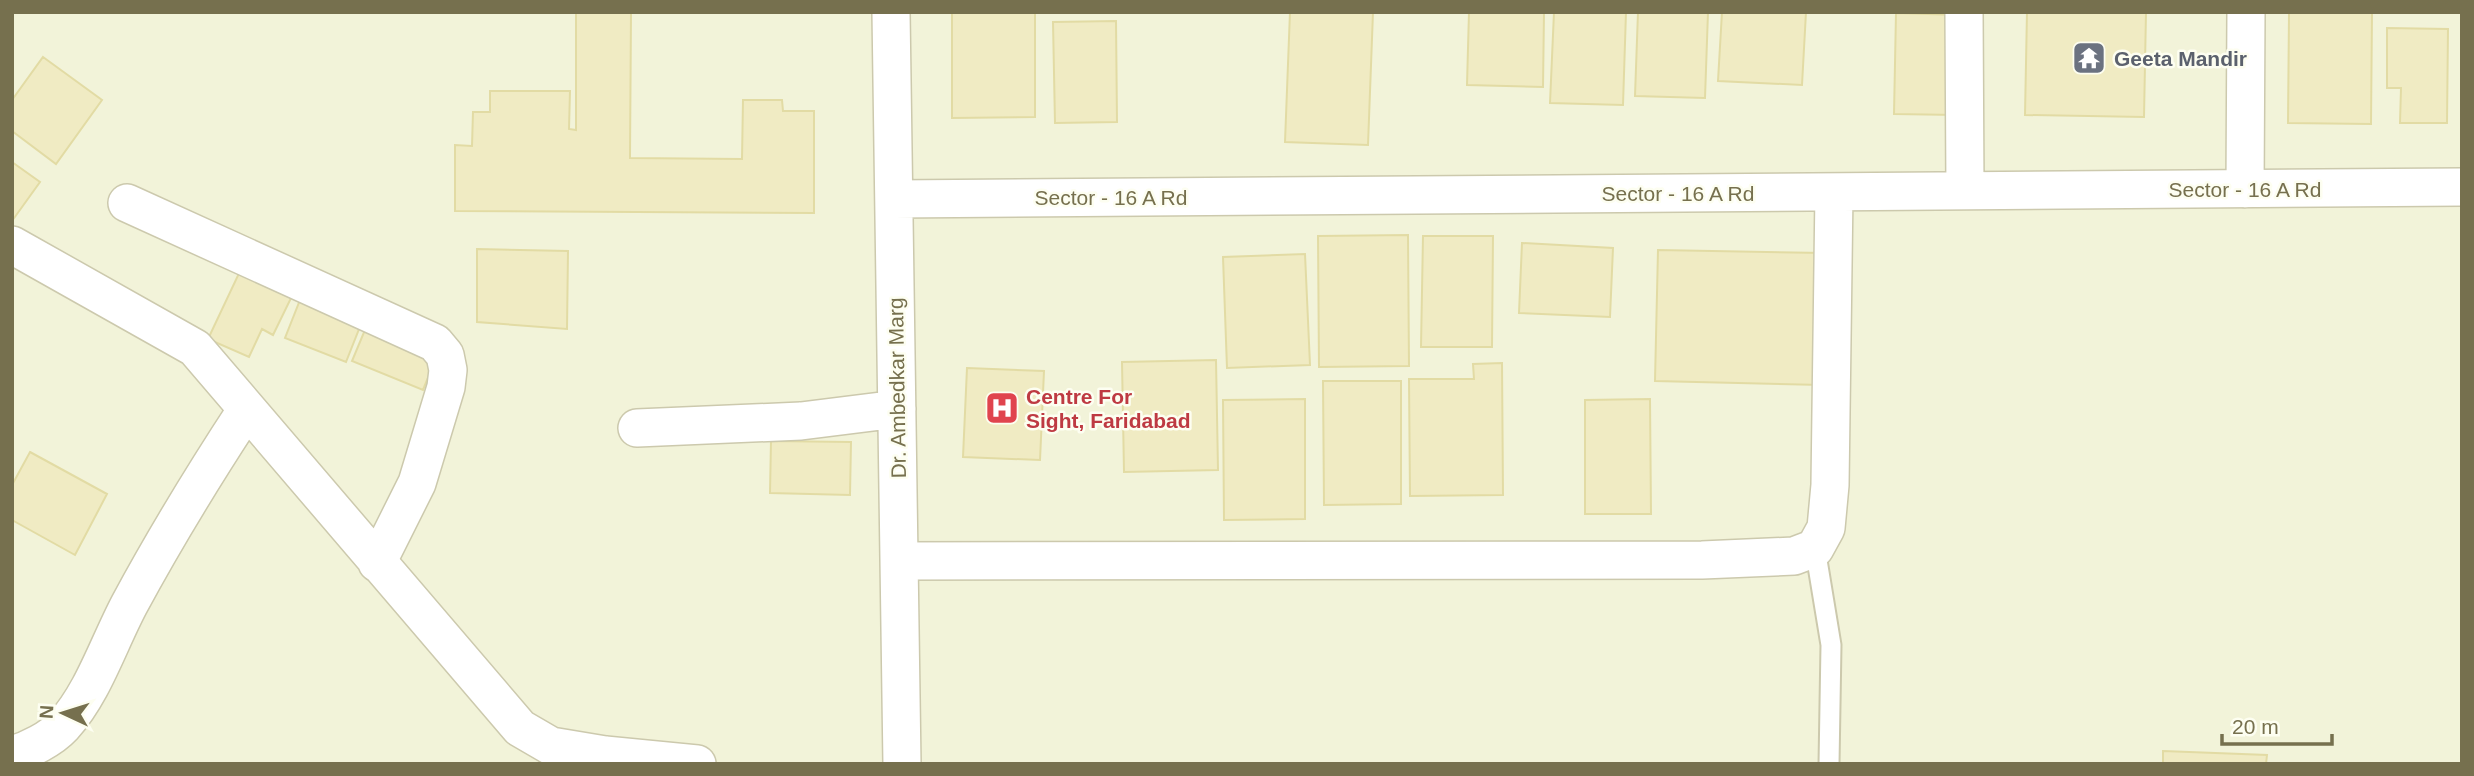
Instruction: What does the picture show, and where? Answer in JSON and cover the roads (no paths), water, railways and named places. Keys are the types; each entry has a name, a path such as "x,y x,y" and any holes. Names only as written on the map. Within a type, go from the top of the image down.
{"street":[{"name":"Dr. Ambedkar Marg","path":"891,12 902,764"},
{"path":"1964,12 1965,191"},
{"path":"2245,188 2246,12"},
{"name":"Sector - 16 A Rd","path":"894,199 2462,187"},
{"path":"899,561 1702,560 1794,556 1815,548 1826,528 1830,485 1834,192"},
{"path":"127,203 435,343 445,355 448,370 446,387 417,483 377,563"},
{"path":"12,245 195,348 520,728 551,746 604,755 697,764"},
{"path":"12,755 26,751 61,728 83,699 148,570 195,488 247,409"},
{"path":"636,428 802,421 897,409"}],"lane":[{"path":"1815,548 1831,645 1829,764"}],"place":[{"name":"Geeta Mandir","path":"2089,58"},
{"name":"Centre For Sight, Faridabad","path":"1002,408"}]}
